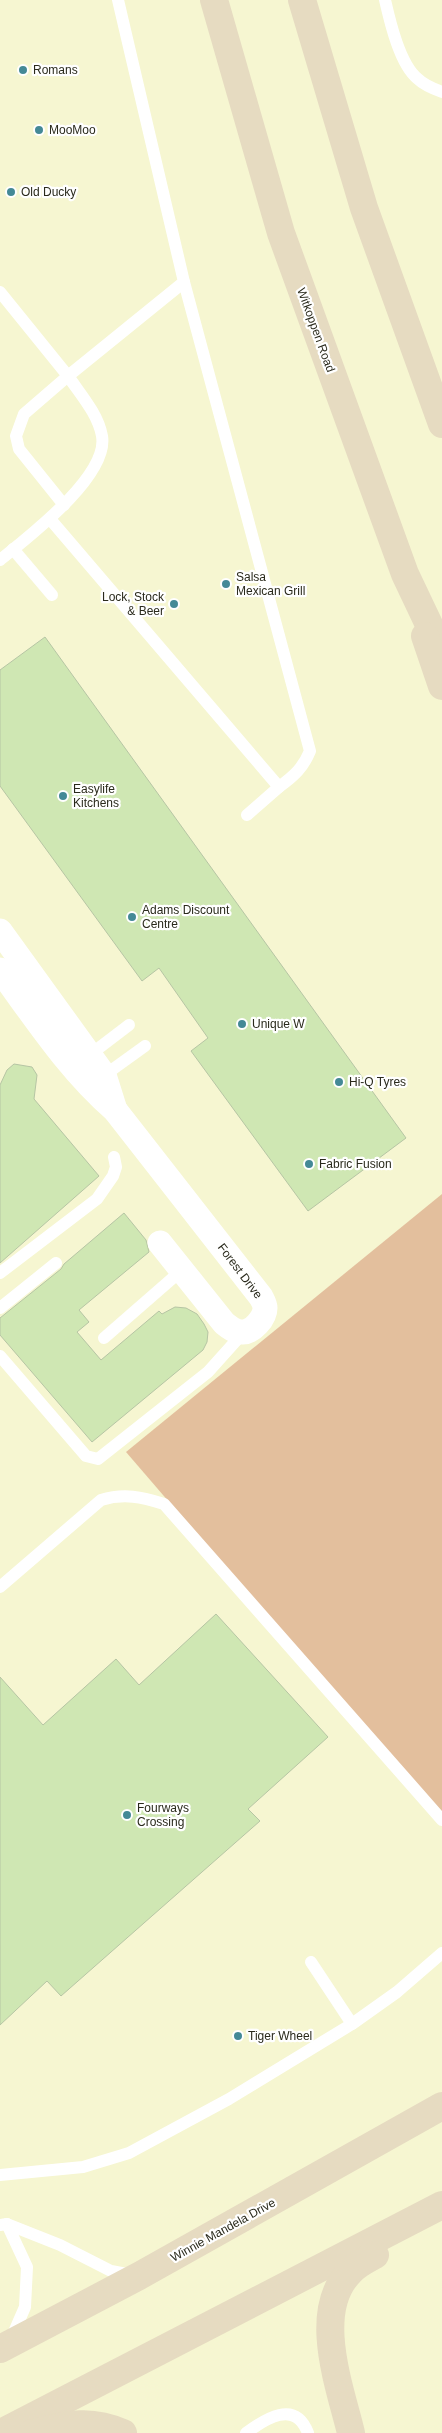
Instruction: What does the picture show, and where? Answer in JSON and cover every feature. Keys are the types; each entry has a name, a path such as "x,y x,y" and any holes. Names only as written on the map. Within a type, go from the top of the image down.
{"main road":[{"name":"Witkoppen Road","path":"214,0 281,233 405,574 442,652"},
{"path":"302,0 364,208 442,424"},
{"path":"405,574 442,686"},
{"name":"Winnie Mandela Drive","path":"5,2346 139,2276 442,2106"},
{"path":"1,2433 442,2205"},
{"path":"351,2433 332,2351 329,2328 332,2308 338,2289 348,2273 358,2265 442,2218"},
{"path":"32,2433 74,2423 90,2423 123,2433"}],"street":[{"name":"Forest Drive","path":"0,931 114,1110 261,1297 265,1306 264,1313 249,1331 243,1332"},
{"name":"Forest Drive","path":"0,970 82,1060"},
{"path":"160,1243 224,1323 234,1330 243,1332"}],"lane":[{"path":"118,0 184,282 310,751 304,764 296,774 247,815"},
{"path":"385,0 399,46 408,67 417,79 442,92"},
{"path":"64,505 19,449 16,436 24,414 184,282"},
{"path":"0,292 68,376 95,416 102,437 101,449 88,476 64,505 0,560"},
{"path":"50,519 279,787"},
{"path":"13,549 52,595"},
{"path":"82,1060 129,1025"},
{"path":"97,1081 145,1046"},
{"path":"0,1273 97,1198 113,1176 116,1167 114,1157"},
{"path":"0,1308 56,1263"},
{"path":"104,1338 182,1270"},
{"path":"0,1356 86,1456 98,1460 208,1372 243,1332"},
{"path":"0,1587 101,1500 116,1496 132,1496 164,1504 442,1820"},
{"path":"0,2175 83,2167 129,2153 229,2099 352,2024 397,1992 442,1953"},
{"path":"311,1962 352,2024"},
{"path":"3,2224 60,2245 111,2270 139,2276"},
{"path":"3,2224 27,2268 24,2307 5,2346"},
{"path":"246,2433 274,2415 286,2414 297,2418 308,2433"}],"shaded area":[{"path":"442,1194 442,1819 126,1452"}],"building":[{"path":"45,637 406,1138 308,1211 191,1051 208,1038 159,968 142,981 0,786 0,670"},
{"path":"14,1064 32,1067 37,1075 34,1099 99,1176 0,1263 0,1085 7,1070"},
{"path":"124,1213 146,1240 149,1252 79,1310 89,1322 77,1332 101,1360 159,1311 162,1314 175,1307 186,1308 197,1314 208,1332 207,1342 203,1350 92,1442 0,1335 0,1318 61,1269 64,1264"},
{"name":"Fourways Crossing","path":"216,1614 328,1737 248,1809 260,1821 61,1996 47,1981 0,2025 0,1677 43,1725 116,1659 139,1685"}],"place":[{"name":"Romans","path":"23,70"},
{"name":"MooMoo","path":"39,130"},
{"name":"Old Ducky","path":"11,192"},
{"name":"Salsa Mexican Grill","path":"226,584"},
{"name":"Lock, Stock & Beer","path":"174,604"},
{"name":"Easylife Kitchens","path":"63,796"},
{"name":"Adams Discount Centre","path":"132,917"},
{"name":"Unique W","path":"242,1024"},
{"name":"Hi-Q Tyres","path":"339,1082"},
{"name":"Fabric Fusion","path":"309,1164"},
{"name":"Fourways Crossing","path":"127,1815"},
{"name":"Tiger Wheel","path":"238,2036"}]}
